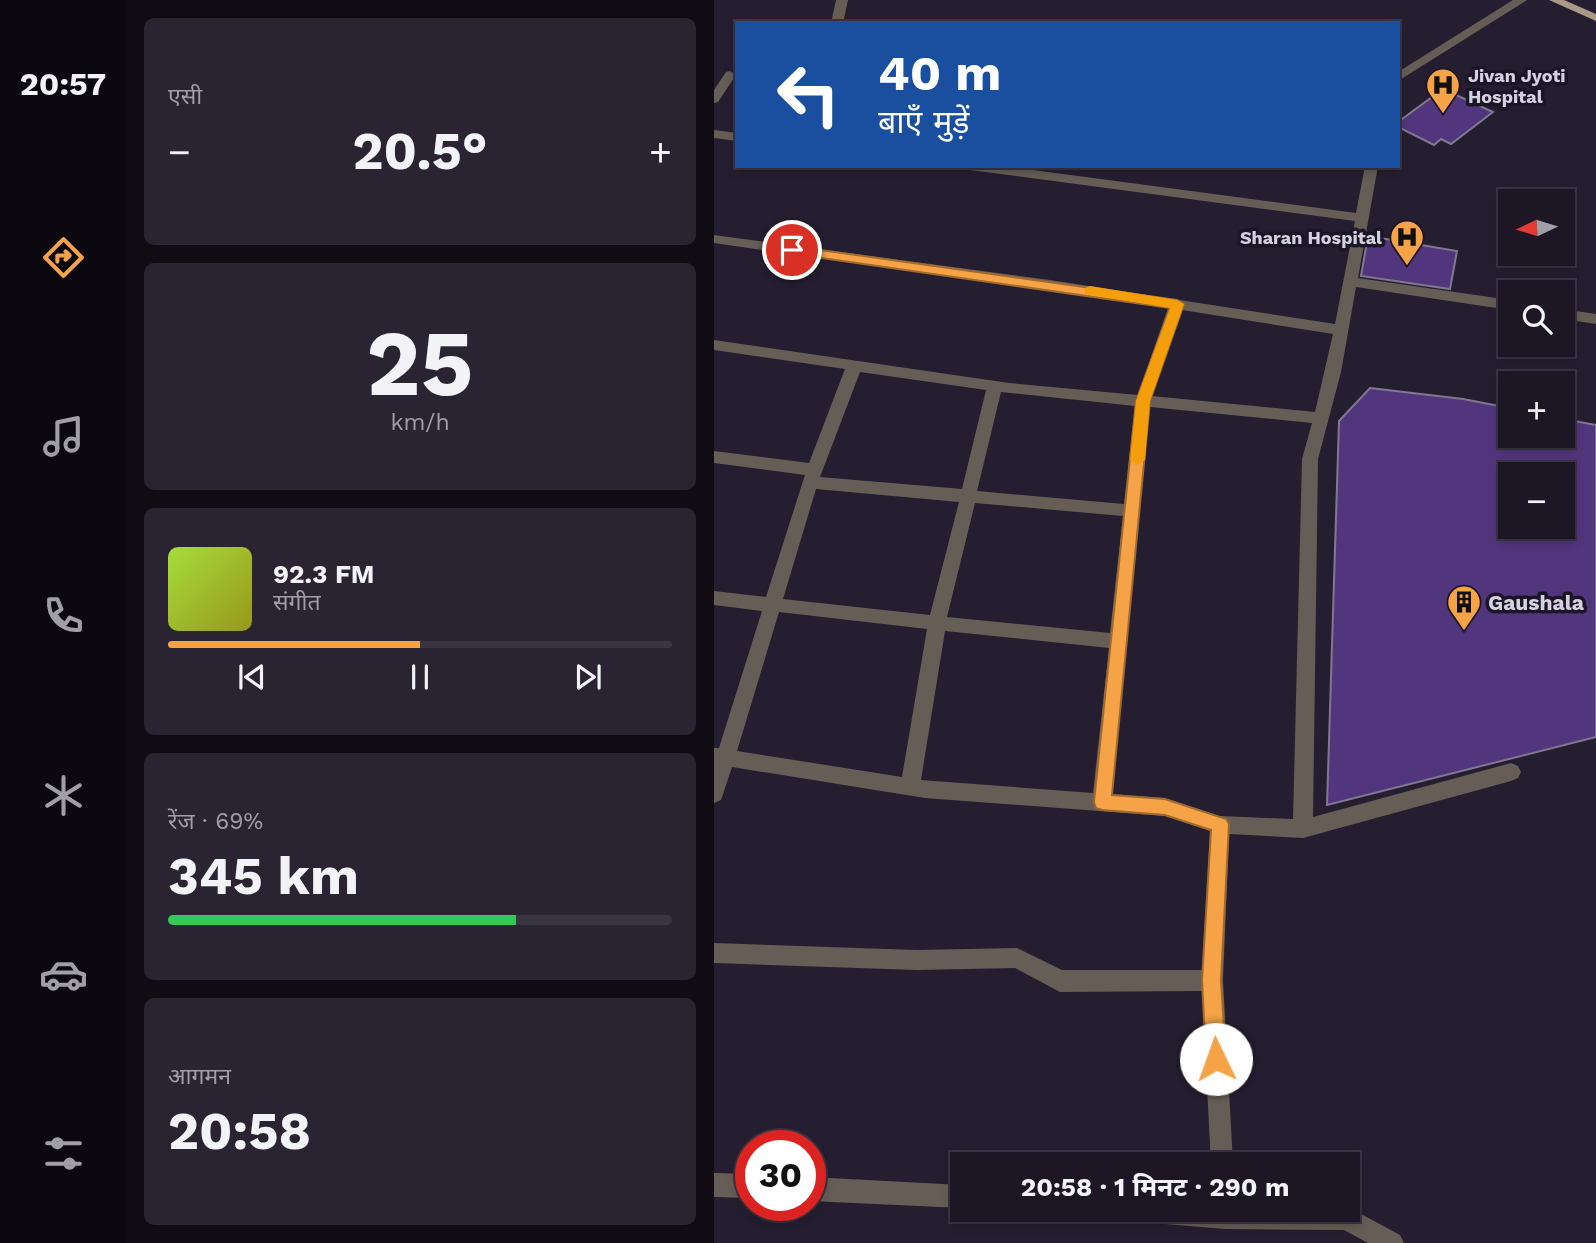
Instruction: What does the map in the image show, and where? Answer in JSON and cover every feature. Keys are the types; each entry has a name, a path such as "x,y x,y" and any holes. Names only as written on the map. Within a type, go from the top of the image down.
{"main road":[{"path":"1555,0 1596,18"}],"street":[{"path":"837,21 842,0"},
{"path":"1400,76 1521,0"},
{"path":"714,74 733,75"},
{"path":"714,99 733,75"},
{"path":"714,134 735,137"},
{"path":"985,168 1362,219"},
{"path":"1303,829 1310,459 1341,330 1372,168"},
{"path":"714,239 1177,304 1341,330"},
{"path":"1349,281 1498,302"},
{"path":"1102,802 1143,401 1177,304"},
{"path":"1575,316 1596,319"},
{"path":"714,345 995,386 1320,418"},
{"path":"714,794 720,757 772,606 812,476 855,364"},
{"path":"910,787 937,624 995,386"},
{"path":"714,457 812,476 1133,511"},
{"path":"714,598 937,624 1117,641"},
{"path":"720,757 910,787 1165,807 1220,824 1303,829 1511,772"},
{"path":"1220,824 1212,980 1221,1152"},
{"path":"714,953 917,960 1017,958 1060,981 1212,980"},
{"path":"714,1185 735,1186"},
{"path":"826,1190 950,1195"},
{"path":"1355,1222 1392,1243"}],"building":[{"path":"1443,89 1493,112 1451,144 1441,139 1434,145 1400,128 1400,121"},
{"path":"1368,236 1457,251 1450,289 1361,276"},
{"name":"Gaushala","path":"1370,388 1498,406 1498,448 1575,448 1575,421 1596,425 1596,737 1327,805 1339,421"}],"slow traffic":[{"path":"1090,291 1177,304 1143,401 1137,460"}],"place":[{"name":"Jivan Jyoti Hospital","path":"1443,115"},
{"name":"Sharan Hospital","path":"1407,267"},
{"name":"Gaushala","path":"1464,632"}],"route":[{"path":"792,250 1177,304 1143,401 1102,802 1165,807 1220,824 1212,980 1216,1059"}]}
